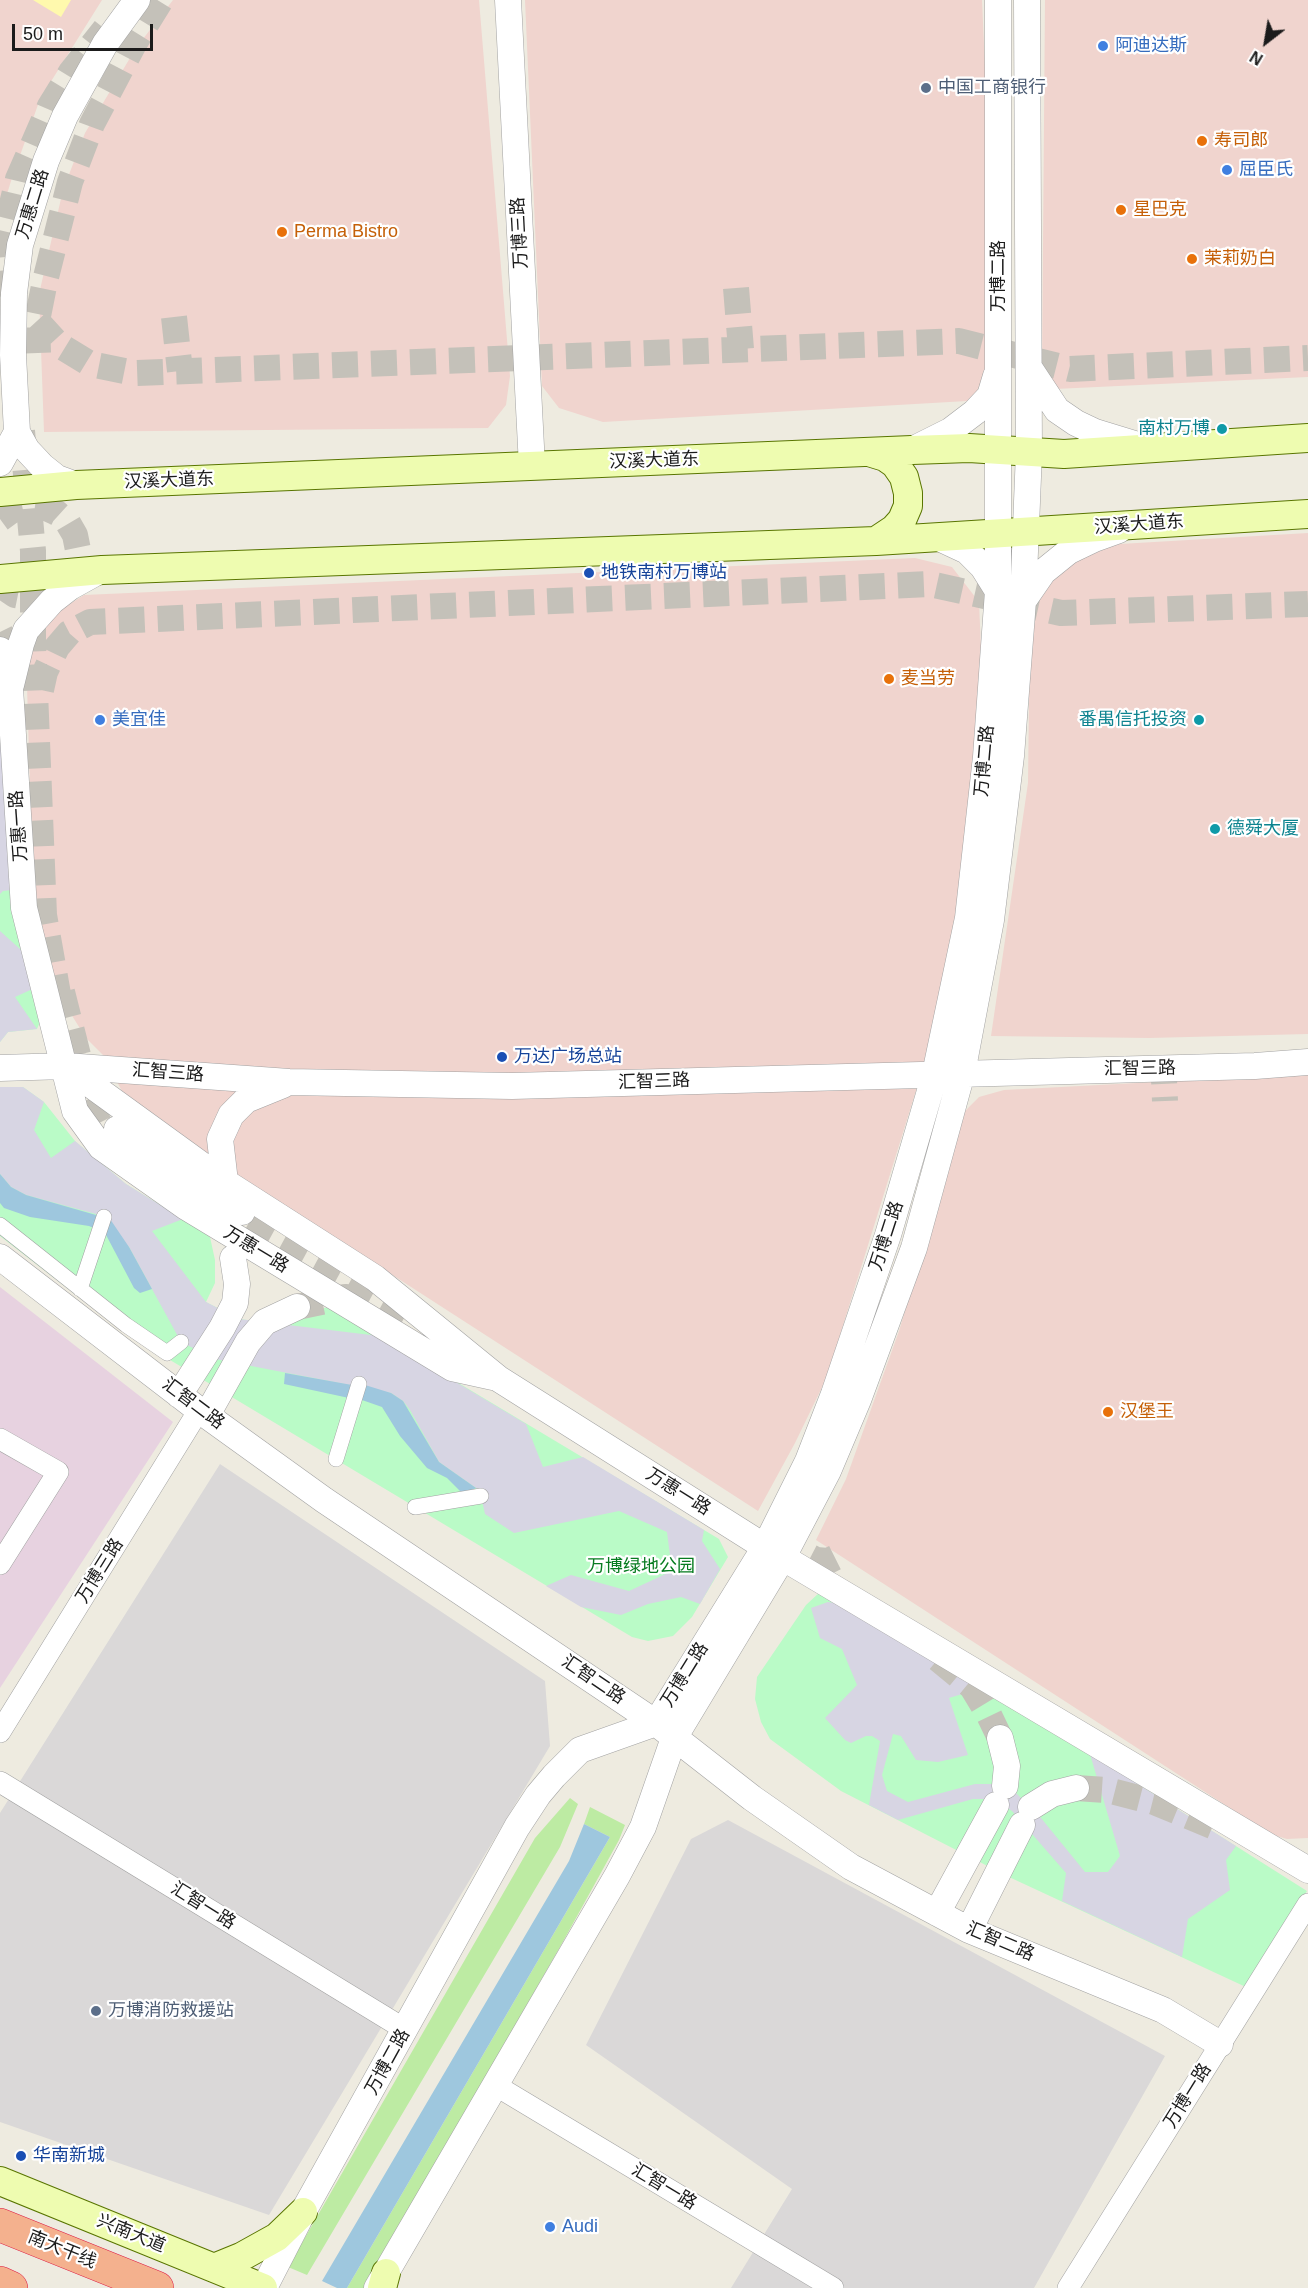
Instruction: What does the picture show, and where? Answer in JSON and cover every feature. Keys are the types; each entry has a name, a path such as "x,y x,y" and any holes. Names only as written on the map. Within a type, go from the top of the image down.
{"highway":[{"name":"南大干线","path":"0,2225 157,2288"},
{"path":"0,2283 11,2288"}],"main road":[{"name":"汉溪大道东","path":"0,492 76,485 912,450 969,448 1064,454 1308,438"},
{"path":"872,453 885,457 895,464 903,477 908,493 908,506 902,520 894,529 876,541"},
{"name":"汉溪大道东","path":"0,579 102,570 876,541 1308,514"},
{"name":"兴南大道","path":"0,2181 263,2288"},
{"path":"214,2268 241,2257 277,2237 303,2212"},
{"path":"130,2234 159,2267 165,2288"}],"street":[{"name":"万惠二路","path":"17,432 13,355 14,293 20,245 46,161 65,116 105,44 137,0"},
{"name":"万博三路","path":"508,0 532,466"},
{"name":"万博二路","path":"382,2283 643,1827 665,1730 774,1552 828,1471 858,1400 914,1248 962,1074 991,920 1011,756 1023,601 999,450 998,0"},
{"name":"万博二路","path":"774,1552 834,1394 888,1235 935,1074 968,918 986,757 998,591 1029,452 1027,0"},
{"path":"912,450 950,431 975,412 990,396 999,367"},
{"path":"1030,369 1057,410 1076,423 1095,432 1150,448"},
{"path":"0,463 17,432"},
{"path":"17,432 27,450 42,466 57,478 76,485"},
{"path":"1023,601 1043,572 1069,551 1133,525"},
{"path":"937,537 967,551 983,567 998,591"},
{"path":"10,688 26,630 52,601 70,587 102,570"},
{"path":"0,650 10,688"},
{"name":"万惠一路","path":"10,688 24,908 75,1111 101,1147 186,1208 452,1368 499,1378"},
{"name":"汇智三路","path":"0,1068 65,1066 289,1082 512,1086 1255,1066 1308,1062"},
{"name":"万惠一路","path":"65,1066 225,1182 375,1278 499,1378 774,1552 1308,1870"},
{"path":"225,1182 220,1139 231,1115 246,1100 289,1082"},
{"path":"117,1129 190,1182 358,1283 499,1378"},
{"path":"80,1288 102,1224"},
{"path":"0,1225 126,1325 167,1353 182,1342"},
{"name":"汇智二路","path":"0,1257 179,1395 324,1500 665,1730 752,1798 851,1867 969,1929 1163,2010 1220,2044"},
{"path":"179,1395 222,1328 235,1303 237,1284 233,1258"},
{"path":"203,1413 248,1342 265,1322 297,1307"},
{"path":"336,1459 359,1384"},
{"name":"万博三路","path":"0,1732 203,1413"},
{"path":"0,1439 58,1472 1,1560"},
{"path":"415,1507 481,1496"},
{"name":"万博二路","path":"263,2288 518,1827 554,1776 580,1750 665,1730"},
{"path":"937,1913 1000,1795 1007,1766 1000,1738"},
{"name":"汇智一路","path":"0,1782 406,2030"},
{"path":"969,1929 1027,1816 1052,1794 1076,1788"},
{"name":"万博一路","path":"1068,2288 1308,1904"},
{"name":"汇智一路","path":"495,2085 833,2288"}],"shaded area":[{"path":"0,0 102,0 40,99 0,217"},
{"path":"173,0 479,0 510,376 506,405 488,428 44,432 39,294 63,190 85,133 136,48"},
{"path":"525,0 982,0 997,338 978,390 967,401 603,422 559,408 542,386"},
{"path":"1045,0 1308,0 1308,377 1055,389 1042,368"},
{"path":"1308,533 1308,1034 1149,1038 991,1036 1028,783 1030,616 1036,597 1050,578 1093,549 1120,544"},
{"path":"915,558 952,567 979,602 982,671 971,865 924,1065 827,1377 758,1511 233,1172 124,1095 103,1055 86,1038 49,979 34,920 26,653 36,634 62,609 84,595"},
{"path":"0,698 12,890 3,891 0,894"},
{"path":"0,931 30,958 37,987 15,997 37,1029 8,1032 0,1042"},
{"path":"1308,1074 1308,1838 1287,1839 1270,1834 816,1540 846,1479 899,1331 965,1111 979,1097 1004,1090"},
{"path":"0,1087 23,1087 44,1102 34,1130 51,1158 75,1141 126,1184 183,1219 152,1231 206,1302 239,1319 379,1336 526,1424 543,1467 583,1457 704,1530 702,1541 720,1569 700,1604 681,1597 648,1604 621,1615 581,1607 546,1586 571,1575 629,1591 672,1571 667,1532 619,1511 514,1533 485,1514 481,1496 476,1488 439,1462 410,1410 403,1401 391,1393 215,1359 181,1342 129,1247 96,1214 26,1195 11,1187 0,1174"},
{"path":"0,1287 173,1422 0,1688"},
{"path":"220,1464 545,1681 550,1746 269,2215 0,2122 0,1813"},
{"path":"828,1602 842,1604 979,1689 949,1698 968,1755 938,1762 916,1760 901,1736 893,1734 882,1775 887,1791 908,1802 975,1784 996,1784 1012,1789 1041,1818 1085,1872 1108,1872 1120,1856 1090,1754 1236,1846 1226,1860 1230,1890 1188,1919 1182,1957 1062,1901 1066,1873 1012,1811 1003,1805 986,1799 973,1799 898,1820 869,1805 880,1741 872,1736 866,1736 851,1743 845,1740 825,1718 857,1685 842,1649 820,1638 811,1608"},
{"path":"728,1820 1165,2056 1034,2288 731,2288 792,2189 586,2045 691,1839"}],"green space":[{"path":"0,671 44,1012 37,1029 8,1032 0,1042"},
{"name":"万博绿地公园","path":"0,1087 23,1087 44,1102 75,1141 126,1184 210,1237 215,1260 215,1283 206,1302 239,1319 279,1324 330,1306 719,1539 728,1557 692,1617 673,1636 648,1641 632,1637 125,1333 0,1236"},
{"path":"820,1592 834,1592 1307,1891 1248,1988 1009,1877 841,1791 770,1739 761,1722 755,1699 757,1677 806,1605"},
{"path":"570,1798 578,1804 560,1847 307,2275 288,2267 535,1838"},
{"path":"590,1807 625,1825 619,1840 365,2288 347,2288 610,1837 584,1824"}],"sand":[{"path":"33,0 71,0 61,17"}],"water":[{"path":"0,1174 11,1187 26,1195 110,1219 129,1247 152,1289 140,1293 134,1288 105,1233 89,1226 30,1217 4,1208 0,1203"},
{"path":"285,1373 352,1385 349,1398 284,1384"},
{"path":"365,1385 391,1393 403,1401 439,1462 476,1488 463,1494 447,1478 427,1468 400,1436 382,1407 362,1400"},
{"path":"584,1824 610,1837 347,2288 337,2288 322,2281 569,1861"}],"tunnel":[{"path":"38,353 37,321 70,182 92,124 134,44 161,0"},
{"path":"8,296 3,242 18,179 50,106 71,72 105,29"},
{"path":"736,288 741,349"},
{"path":"174,317 180,371"},
{"path":"37,321 59,345 90,364 135,373 959,341 1070,369 1308,358"},
{"path":"22,431 33,551 33,642 44,915 61,1011"},
{"path":"0,519 15,508 29,505 44,507 57,513 68,523 75,535 78,550 77,564 71,577 61,588 47,595 30,598 15,595 0,585"},
{"path":"41,690 45,672 57,647 69,633 90,622 930,584 1061,613 1308,604"},
{"path":"0,632 10,652 13,671"},
{"path":"62,992 84,1079"},
{"path":"1163,1058 1165,1101"},
{"path":"72,1064 99,1123 132,1150"},
{"path":"213,1207 407,1313"},
{"path":"297,1307 345,1297 353,1298"},
{"path":"776,1539 816,1560 828,1561 836,1557"},
{"path":"938,1659 972,1687 1000,1738"},
{"path":"1076,1788 1107,1790 1154,1802 1217,1828"}],"place":[{"name":"阿迪达斯","path":"1103,46"},
{"name":"中国工商银行","path":"926,88"},
{"name":"寿司郎","path":"1202,141"},
{"name":"屈臣氏","path":"1227,170"},
{"name":"星巴克","path":"1121,210"},
{"name":"Perma Bistro","path":"282,232"},
{"name":"茉莉奶白","path":"1192,259"},
{"name":"南村万博","path":"1222,429"},
{"name":"地铁南村万博站","path":"589,573"},
{"name":"麦当劳","path":"889,679"},
{"name":"美宜佳","path":"100,720"},
{"name":"番禺信托投资","path":"1199,720"},
{"name":"德舜大厦","path":"1215,829"},
{"name":"万达广场总站","path":"502,1057"},
{"name":"汉堡王","path":"1108,1412"},
{"name":"万博消防救援站","path":"96,2011"},
{"name":"华南新城","path":"21,2156"},
{"name":"Audi","path":"550,2227"}]}
